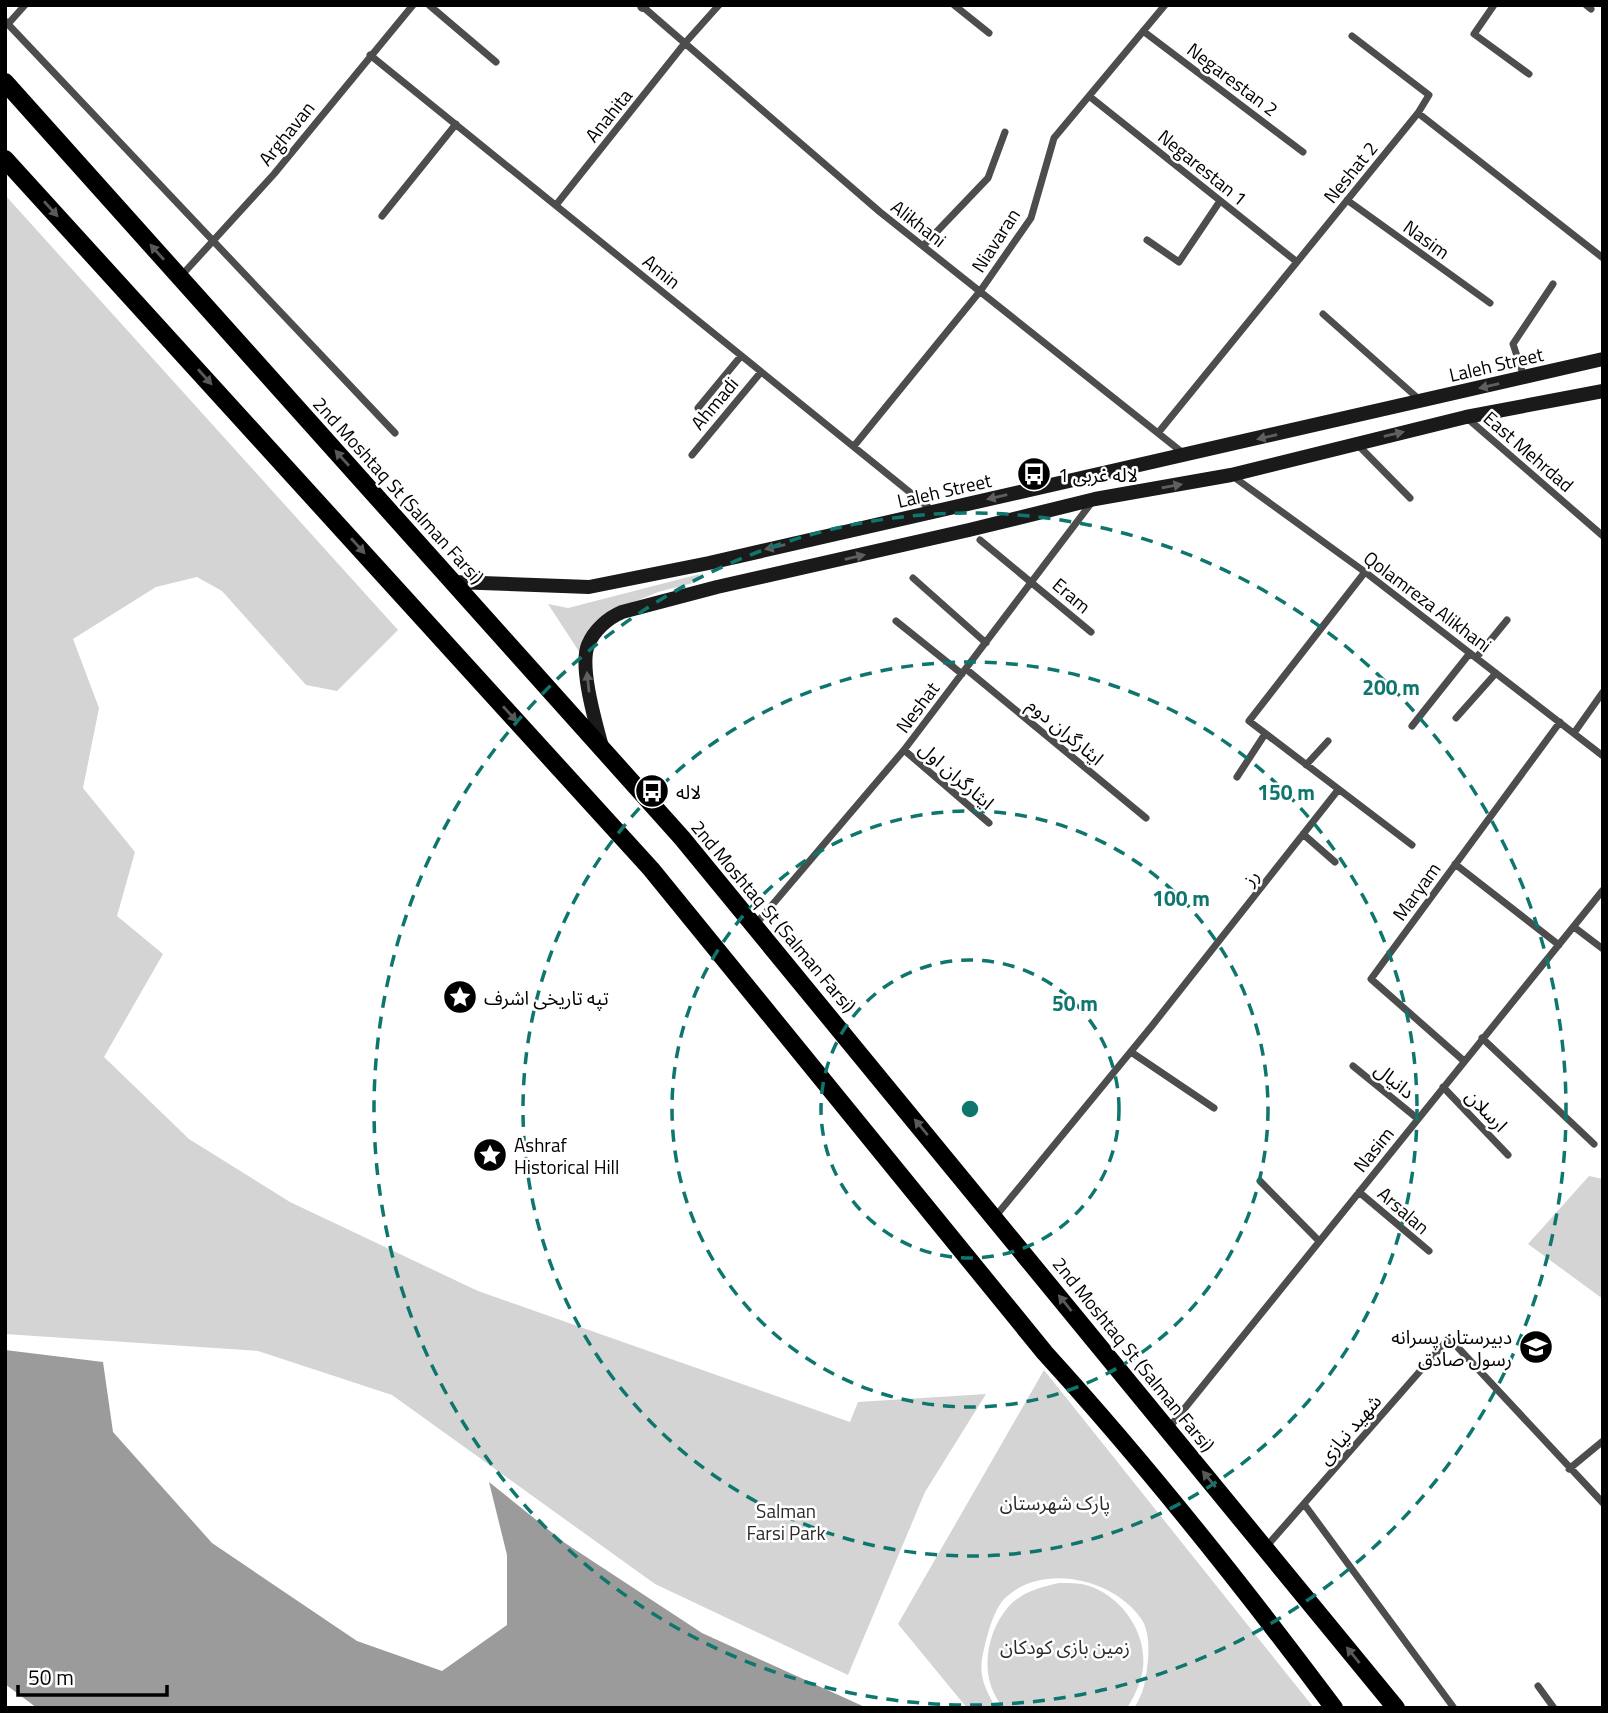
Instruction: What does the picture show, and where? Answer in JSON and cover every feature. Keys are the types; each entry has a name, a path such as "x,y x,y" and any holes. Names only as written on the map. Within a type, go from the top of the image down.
{"main road":[{"name":"2nd Moshtaq St (Salman Farsi)","path":"5,82 682,838 1396,1708"},
{"path":"5,159 651,869 1045,1353 1105,1419 1254,1601 1334,1708"},
{"name":"Laleh Street","path":"453,582 589,587 709,563 1603,359"},
{"path":"602,748 589,690 587,646 597,630 610,617 622,612 1095,499 1231,475 1466,417 1603,390"},
{"path":"1314,426 1322,451"},
{"path":"709,563 718,587"}],"street":[{"path":"25,5 7,23 395,433"},
{"name":"Arghavan","path":"179,277 274,174 413,5"},
{"path":"429,5 496,62"},
{"name":"Anahita","path":"556,205 685,43 719,5"},
{"path":"954,5 989,33"},
{"name":"Niavaran","path":"854,446 981,290 1031,218 1054,138 1165,5"},
{"path":"1494,5 1474,34 1529,74"},
{"name":"Alikhani","path":"643,6 880,212 1185,455"},
{"name":"Negarestan 2","path":"1143,31 1303,152"},
{"path":"1352,36 1429,95 1418,113 1603,258"},
{"name":"Amin","path":"370,55 934,512"},
{"name":"Negarestan 1","path":"1089,96 1297,262"},
{"name":"Neshat 2","path":"1158,433 1418,113"},
{"path":"382,216 456,124"},
{"path":"923,246 988,178 1006,132"},
{"name":"Nasim","path":"1347,200 1490,303"},
{"path":"1147,240 1179,262 1220,201"},
{"path":"1524,377 1513,344 1553,284"},
{"path":"1322,314 1422,401"},
{"path":"698,408 741,356"},
{"name":"Ahmadi","path":"692,455 761,372"},
{"name":"East Mehrdad","path":"1466,417 1603,536"},
{"path":"1355,443 1410,498"},
{"name":"Qolamreza Alikhani","path":"1231,475 1365,572 1603,756"},
{"name":"Neshat","path":"755,926 904,750 1095,499"},
{"name":"Eram","path":"980,540 1091,632"},
{"path":"1365,572 1249,721 1412,845"},
{"path":"913,579 986,643"},
{"path":"1412,726 1507,620"},
{"name":"ایثارگران دوم","path":"896,621 1146,818"},
{"path":"1456,718 1496,673"},
{"path":"1574,733 1603,692"},
{"name":"Maryam","path":"1464,1061 1371,979 1560,722"},
{"path":"1237,777 1265,734"},
{"path":"1306,765 1328,741"},
{"name":"ایثارگران اول","path":"904,750 989,823"},
{"name":"رز","path":"995,1217 1131,1052 1338,790"},
{"path":"1303,834 1335,862"},
{"path":"1455,864 1559,945"},
{"name":"Nasim","path":"1168,1429 1603,890"},
{"path":"1574,927 1603,949"},
{"path":"1482,1038 1594,1144"},
{"path":"1131,1052 1214,1108"},
{"name":"دانیال","path":"1353,1066 1418,1119"},
{"name":"ارسلان","path":"1443,1087 1508,1155"},
{"path":"1260,1181 1319,1241"},
{"name":"Arsalan","path":"1359,1192 1429,1251"},
{"name":"شهید نیازی","path":"1266,1548 1449,1338 1603,1503"},
{"path":"1569,1469 1603,1441"},
{"path":"1304,1504 1454,1708"},
{"path":"1538,1686 1554,1708"}],"green space":[{"name":"Salman Farsi Park","path":"5,195 398,630 337,691 306,685 222,591 197,577 156,587 73,639 99,708 83,788 135,852 117,916 163,954 104,1057 189,1139 290,1202 478,1291 850,1422 858,1402 986,1394 925,1492 848,1675 655,1584 392,1395 258,1351 5,1334"},
{"path":"700,574 693,583 658,592 607,613 580,653 548,604 568,608"},
{"path":"1589,1176 1603,1179 1603,1299 1528,1244"},
{"name":"پارک شهرستان","path":"1044,1370 1314,1708 1134,1708 1143,1689 1147,1668 1148,1644 1145,1625 1130,1606 1115,1594 1078,1580 1039,1580 1021,1587 1005,1598 999,1606 988,1632 981,1666 983,1681 996,1708 967,1708 898,1624"},
{"name":"زمین بازی کودکان","path":"1059,1583 1083,1584 1099,1590 1120,1606 1136,1629 1141,1641 1143,1668 1137,1689 1127,1708 1004,1708 996,1697 988,1671 994,1629 1009,1606 1020,1597"}],"shaded area":[{"path":"5,1350 103,1362 113,1432 212,1543 357,1641 442,1671 507,1625 507,1555 489,1482 565,1543 702,1633 867,1708 37,1708 5,1684"}],"place":[{"name":"لاله غربی 1","path":"1034,474"},
{"name":"لاله","path":"652,791"},
{"name":"تپه تاریخی اشرف","path":"460,997"},
{"name":"Ashraf Historical Hill","path":"490,1155"},
{"name":"دبیرستان پسرانه رسول صادق","path":"1536,1347"}]}
